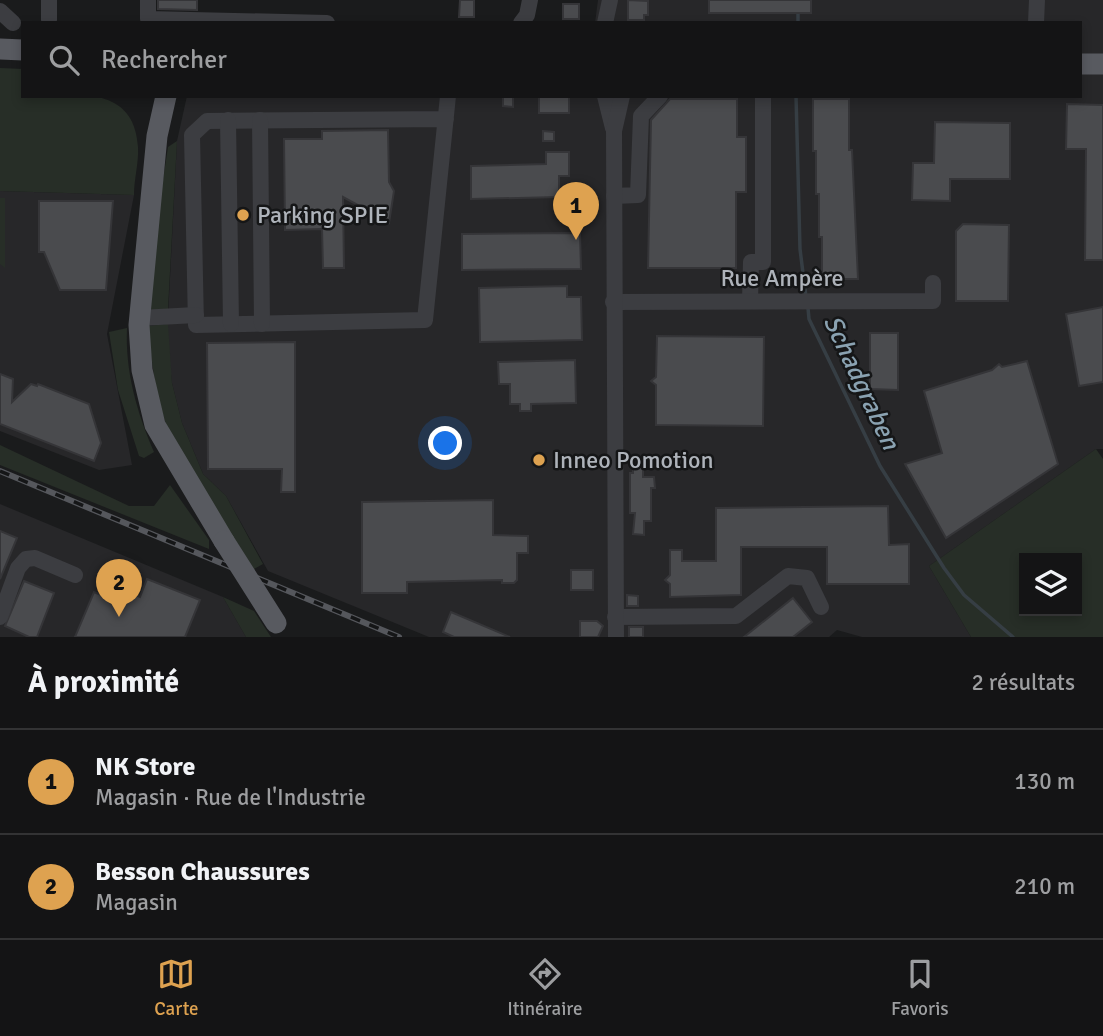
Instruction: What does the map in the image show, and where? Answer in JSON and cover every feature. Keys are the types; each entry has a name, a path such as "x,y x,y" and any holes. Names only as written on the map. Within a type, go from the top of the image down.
{"main road":[{"path":"0,47 21,45"},
{"path":"0,47 21,50"},
{"path":"1082,64 1103,64"},
{"path":"166,98 157,136 140,318 142,370 155,425 281,630"}],"street":[{"path":"49,0 49,20"},
{"path":"148,0 148,21"},
{"path":"522,21 527,15 530,0"},
{"path":"1036,21 1037,0"},
{"path":"0,10 13,23"},
{"path":"446,119 207,121 192,135 196,325 425,320 446,119 448,98"},
{"path":"606,98 614,131"},
{"path":"616,637 614,131 622,98"},
{"path":"614,196 638,195 641,116 658,98"},
{"path":"750,301 751,262 763,262 763,98"},
{"path":"228,120 231,324"},
{"path":"260,120 262,324"},
{"name":"Rue Ampère","path":"613,302 933,301 933,283"},
{"path":"140,318 196,315"},
{"path":"0,617 18,568 26,559 35,558 75,575"},
{"path":"615,617 736,616 766,596 776,583 788,576 807,578 821,607"}],"shaded area":[{"path":"598,0 1103,0 1103,449 1096,449 929,566 971,637 862,637 837,630 829,637 429,637 268,571 226,496 203,474 182,423 172,383 167,337 177,141 187,98 1082,98 1082,21 595,21"},
{"path":"0,68 21,69 21,98 99,98 112,102 125,111 134,126 138,159 134,195 0,191"},
{"path":"177,141 168,309 150,311 156,226 168,147"},
{"path":"0,191 134,195 107,334 132,465 99,470 0,431"},
{"path":"0,198 5,198 5,268 0,264"},
{"path":"168,324 172,383 182,423 203,474 226,496 263,564 254,569 193,478 165,421 154,374 148,326"},
{"path":"127,328 133,392 154,452 144,458 139,456 118,390 109,332"},
{"path":"0,445 129,506 154,506 170,485 209,540 209,549 0,465"},
{"path":"1096,449 1103,459 1103,637 971,637 929,566"},
{"path":"0,504 223,597 246,637 0,637"},
{"path":"223,597 254,611 271,637 246,637"}],"building":[{"path":"158,0 197,0 197,10 158,9"},
{"path":"460,0 474,0 474,17 459,17"},
{"path":"628,0 648,1 648,15 644,15 644,20 628,20"},
{"path":"709,0 811,0 811,13 709,13"},
{"path":"563,4 579,4 579,19 563,19"},
{"path":"503,98 513,98 513,107 503,106"},
{"path":"539,98 569,98 569,113 539,113"},
{"path":"670,99 737,99 737,137 746,137 746,192 736,192 736,268 648,268 651,120"},
{"path":"813,99 849,99 849,150 852,150 858,279 822,279 816,151 813,151"},
{"path":"1067,104 1103,105 1103,260 1085,260 1086,149 1066,149"},
{"path":"935,122 1010,123 1010,179 950,179 950,201 912,200 913,163 934,163"},
{"path":"388,130 389,182 394,191 389,223 375,215 368,216 369,211 343,197 344,268 323,268 322,229 285,230 284,139 322,139 322,131"},
{"path":"543,131 554,132 554,141 543,141"},
{"path":"546,152 569,152 569,176 559,176 559,197 471,199 471,166 546,164"},
{"path":"39,201 113,201 106,290 60,290 44,252 39,252"},
{"path":"963,224 1009,225 1008,301 956,301 956,231"},
{"path":"580,233 581,269 462,270 462,234"},
{"path":"567,286 567,297 581,297 582,340 480,342 479,288"},
{"path":"1103,307 1103,382 1079,386 1066,314"},
{"path":"870,333 898,333 898,390 870,389"},
{"path":"657,336 764,337 763,426 656,425 656,385 651,381 656,377"},
{"path":"295,342 295,492 281,492 282,469 208,469 207,343"},
{"path":"575,360 576,403 531,404 531,411 520,411 520,404 510,404 510,384 499,384 498,362"},
{"path":"1027,361 1058,464 946,538 905,464 942,453 924,391 992,370 999,364 1002,367"},
{"path":"0,374 13,379 12,402 31,384 38,384 89,404 101,443 94,461 0,424"},
{"path":"633,466 643,466 643,477 654,477 655,488 651,488 651,521 644,521 644,535 633,534 635,513 630,513 630,473 633,473"},
{"path":"493,500 493,535 528,536 528,553 517,553 517,580 514,583 502,583 502,580 407,582 407,593 362,593 362,502"},
{"path":"888,506 889,545 909,544 909,584 827,584 827,547 741,547 741,595 670,597 670,584 665,580 670,575 670,550 682,550 682,561 716,561 716,508"},
{"path":"0,531 17,538 0,579"},
{"path":"571,570 593,570 593,590 571,590"},
{"path":"147,579 200,600 185,637 75,637 94,592 123,604 128,592 140,597"},
{"path":"24,581 54,593 37,637 29,637 5,626"},
{"path":"627,595 638,596 638,606 627,606"},
{"path":"793,598 812,622 793,637 744,637"},
{"path":"451,612 510,637 454,637 443,632"},
{"path":"580,621 597,621 603,626 598,637 580,637"},
{"path":"629,627 643,627 643,637 629,637"}],"waterway":[{"name":"Schadgraben","path":"798,0 798,21"},
{"name":"Schadgraben","path":"796,98 800,249 806,297"},
{"name":"Schadgraben","path":"808,308 809,319 880,466 964,595 1013,637"}],"railway":[{"path":"0,471 399,637"}],"place":[{"name":"Parking SPIE","path":"243,215"},
{"name":"NK Store","path":"576,240"},
{"name":"Inneo Pomotion","path":"539,460"},
{"name":"Besson Chaussures","path":"119,617"}]}
